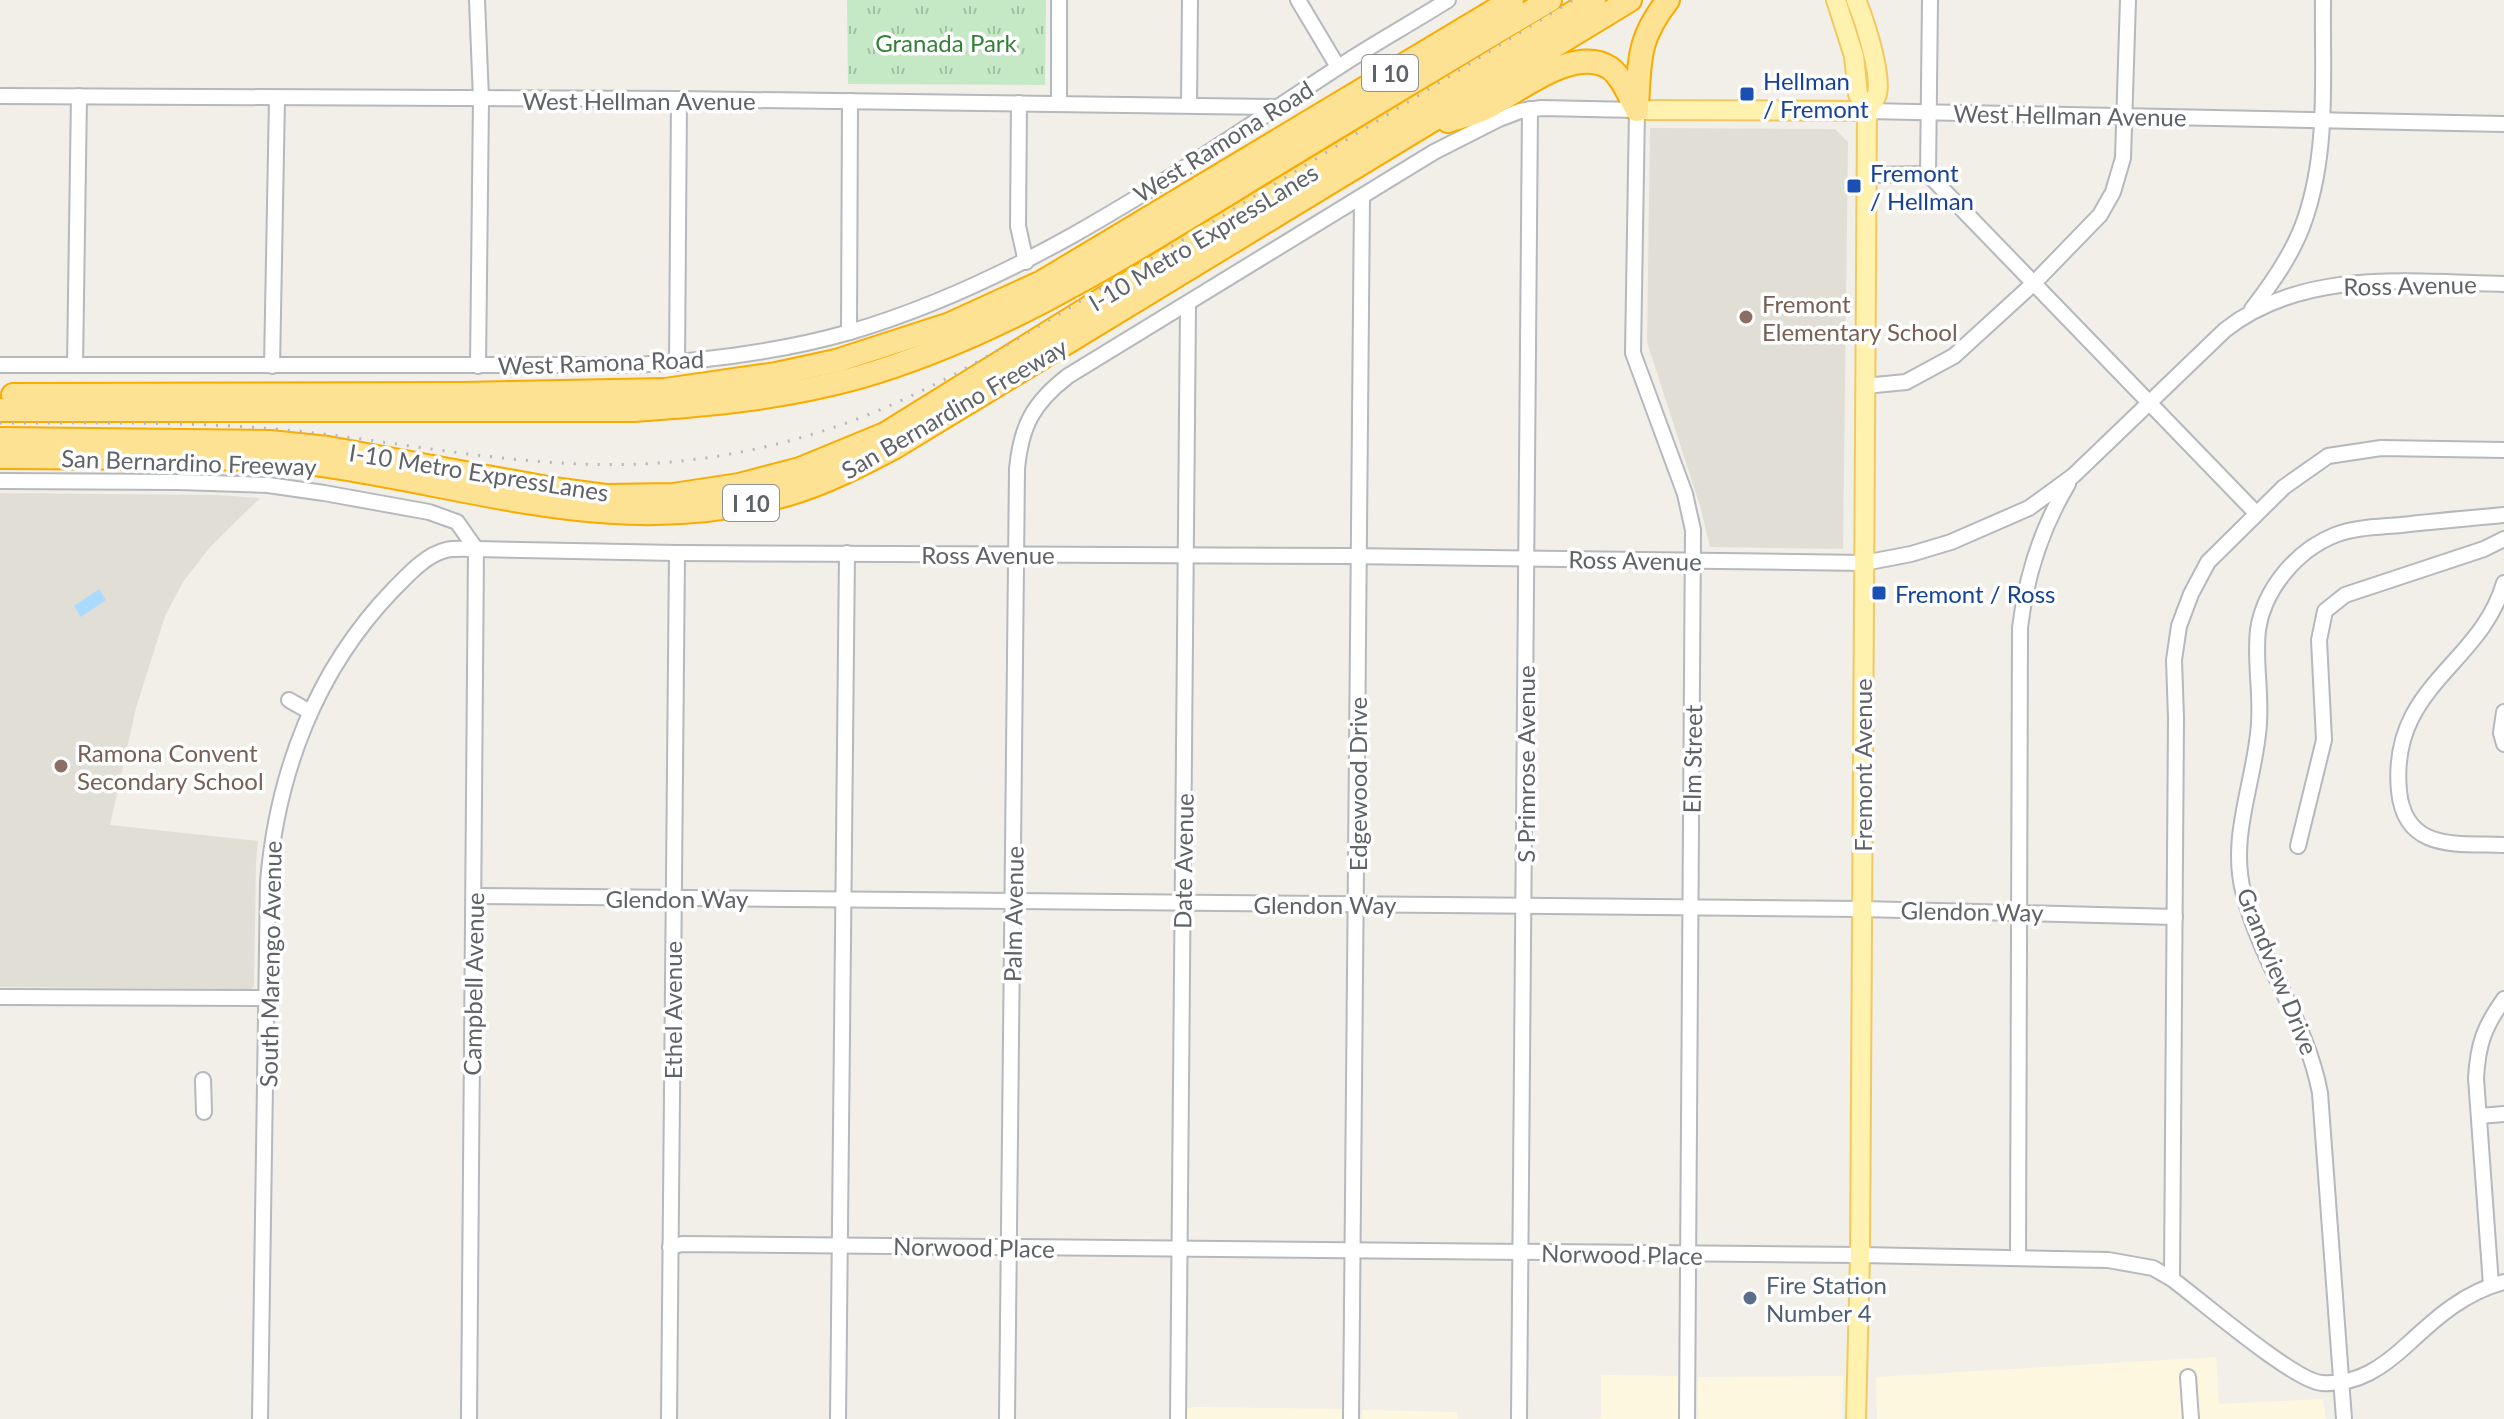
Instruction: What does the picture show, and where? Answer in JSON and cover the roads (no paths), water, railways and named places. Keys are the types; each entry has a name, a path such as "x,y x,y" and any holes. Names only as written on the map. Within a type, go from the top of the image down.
{"highway":[{"path":"1268,146 1482,0"},
{"name":"I 10","path":"0,395 462,394 665,390 776,374 836,361 908,339 1042,282 1512,0"},
{"name":"I-10 Metro ExpressLanes","path":"0,410 634,410 734,402 859,377 957,342 1076,286 1550,0"},
{"name":"I-10 Metro ExpressLanes","path":"0,439 270,442 314,446 606,496 673,495 739,485 800,469 885,434 1594,0"},
{"name":"San Bernardino Freeway","path":"0,457 250,459 326,465 555,508 607,513 671,513 756,502 821,483 895,447 1630,0"},
{"path":"1637,110 1641,46 1668,0"},
{"path":"1409,135 1483,109 1541,76 1583,62 1598,63 1613,71 1637,110"},
{"path":"859,377 908,339"}],"main road":[{"name":"Fremont Avenue","path":"1836,0 1854,56 1858,94 1867,111 1860,1255 1856,1419"},
{"name":"Fremont Avenue","path":"1856,0 1871,49 1877,85 1877,94 1867,111"},
{"name":"West Hellman Avenue","path":"1637,110 1867,111"}],"street":[{"path":"477,0 481,99 478,366"},
{"path":"1059,0 1059,103"},
{"path":"1189,105 1190,0"},
{"path":"1298,0 1338,67"},
{"name":"West Ramona Road","path":"0,365 478,366 677,363 775,348 849,332 931,303 1026,262 1217,148 1446,0"},
{"path":"1930,0 1928,174 2256,513"},
{"path":"1865,386 1906,382 1941,365 2082,237 2107,203 2121,168 2126,117 2128,0"},
{"path":"2250,312 2280,269 2306,218 2319,161 2323,0"},
{"name":"West Hellman Avenue","path":"0,96 679,99 1278,107"},
{"path":"75,365 79,96"},
{"path":"272,366 277,98"},
{"path":"677,363 679,99"},
{"path":"849,332 850,101"},
{"path":"1019,103 1018,226 1026,262"},
{"path":"1188,304 1434,152 1499,119 1530,109 1637,110"},
{"name":"S Primrose Avenue","path":"1519,1419 1530,109"},
{"name":"Elm Street","path":"1637,110 1633,353 1689,507 1694,561 1687,1419"},
{"name":"West Hellman Avenue","path":"1867,111 2504,124"},
{"path":"1867,175 1928,174"},
{"name":"Edgewood Drive","path":"1351,1419 1362,197"},
{"name":"Ross Avenue","path":"476,549 1864,563 1911,554 1988,527 2029,508 2073,476 2213,340 2250,312 2286,296 2347,284 2504,284"},
{"name":"Palm Avenue","path":"1007,1419 1019,450 1032,412 1048,391 1188,304"},
{"name":"Date Avenue","path":"1178,1419 1188,304"},
{"path":"2172,1279 2174,660 2179,626 2191,594 2208,562 2256,513 2284,487 2328,456 2381,448 2504,450"},
{"path":"2018,1258 2022,614 2025,587 2036,549 2055,505 2073,476"},
{"path":"0,481 268,485 429,512 457,522 476,549"},
{"name":"Grandview Drive","path":"2344,1419 2320,1093 2315,1065 2250,916 2238,865 2238,838 2259,733 2258,629 2265,606 2293,563 2313,546 2336,535 2364,528 2504,515"},
{"path":"2298,846 2324,740 2319,640 2325,611 2345,595 2484,549 2504,539"},
{"name":"South Marengo Avenue","path":"260,1419 268,882 273,835 290,763 310,712 335,664 359,629 409,574 427,559 445,550 476,549"},
{"name":"Campbell Avenue","path":"469,1419 476,549"},
{"name":"Ethel Avenue","path":"669,1419 677,553"},
{"path":"838,1419 847,553"},
{"path":"2504,583 2484,626 2428,689 2416,709 2401,751 2399,788 2402,811 2411,825 2431,840 2504,845"},
{"path":"289,700 310,712"},
{"path":"2504,712 2501,733 2504,744"},
{"name":"Glendon Way","path":"474,896 1691,906 2175,917"},
{"path":"0,997 268,998"},
{"path":"2497,1283 2476,1078 2477,1050 2487,1023 2504,999"},
{"path":"203,1080 204,1112"},
{"path":"2480,1116 2504,1114"},
{"name":"Norwood Place","path":"670,1247 682,1244 1860,1255 2134,1263 2153,1268 2172,1279 2287,1368 2320,1384 2364,1378 2387,1364 2456,1303 2497,1283"},
{"path":"2188,1377 2191,1419"}],"water":[{"path":"99,589 106,600 81,617 74,606"}],"railway":[{"path":"0,423 153,423 268,428 488,456 579,464 700,459 788,441 873,413 997,351 1573,0"}],"place":[{"name":"Hellman / Fremont","path":"1747,94"},
{"name":"Fremont / Hellman","path":"1854,186"},
{"name":"Fremont Elementary School","path":"1746,317"},
{"name":"Fremont / Ross","path":"1879,593"},
{"name":"Ramona Convent Secondary School","path":"61,766"},
{"name":"Fire Station Number 4","path":"1750,1298"}],"park label":[{"name":"Granada Park","path":"946,42"}]}
